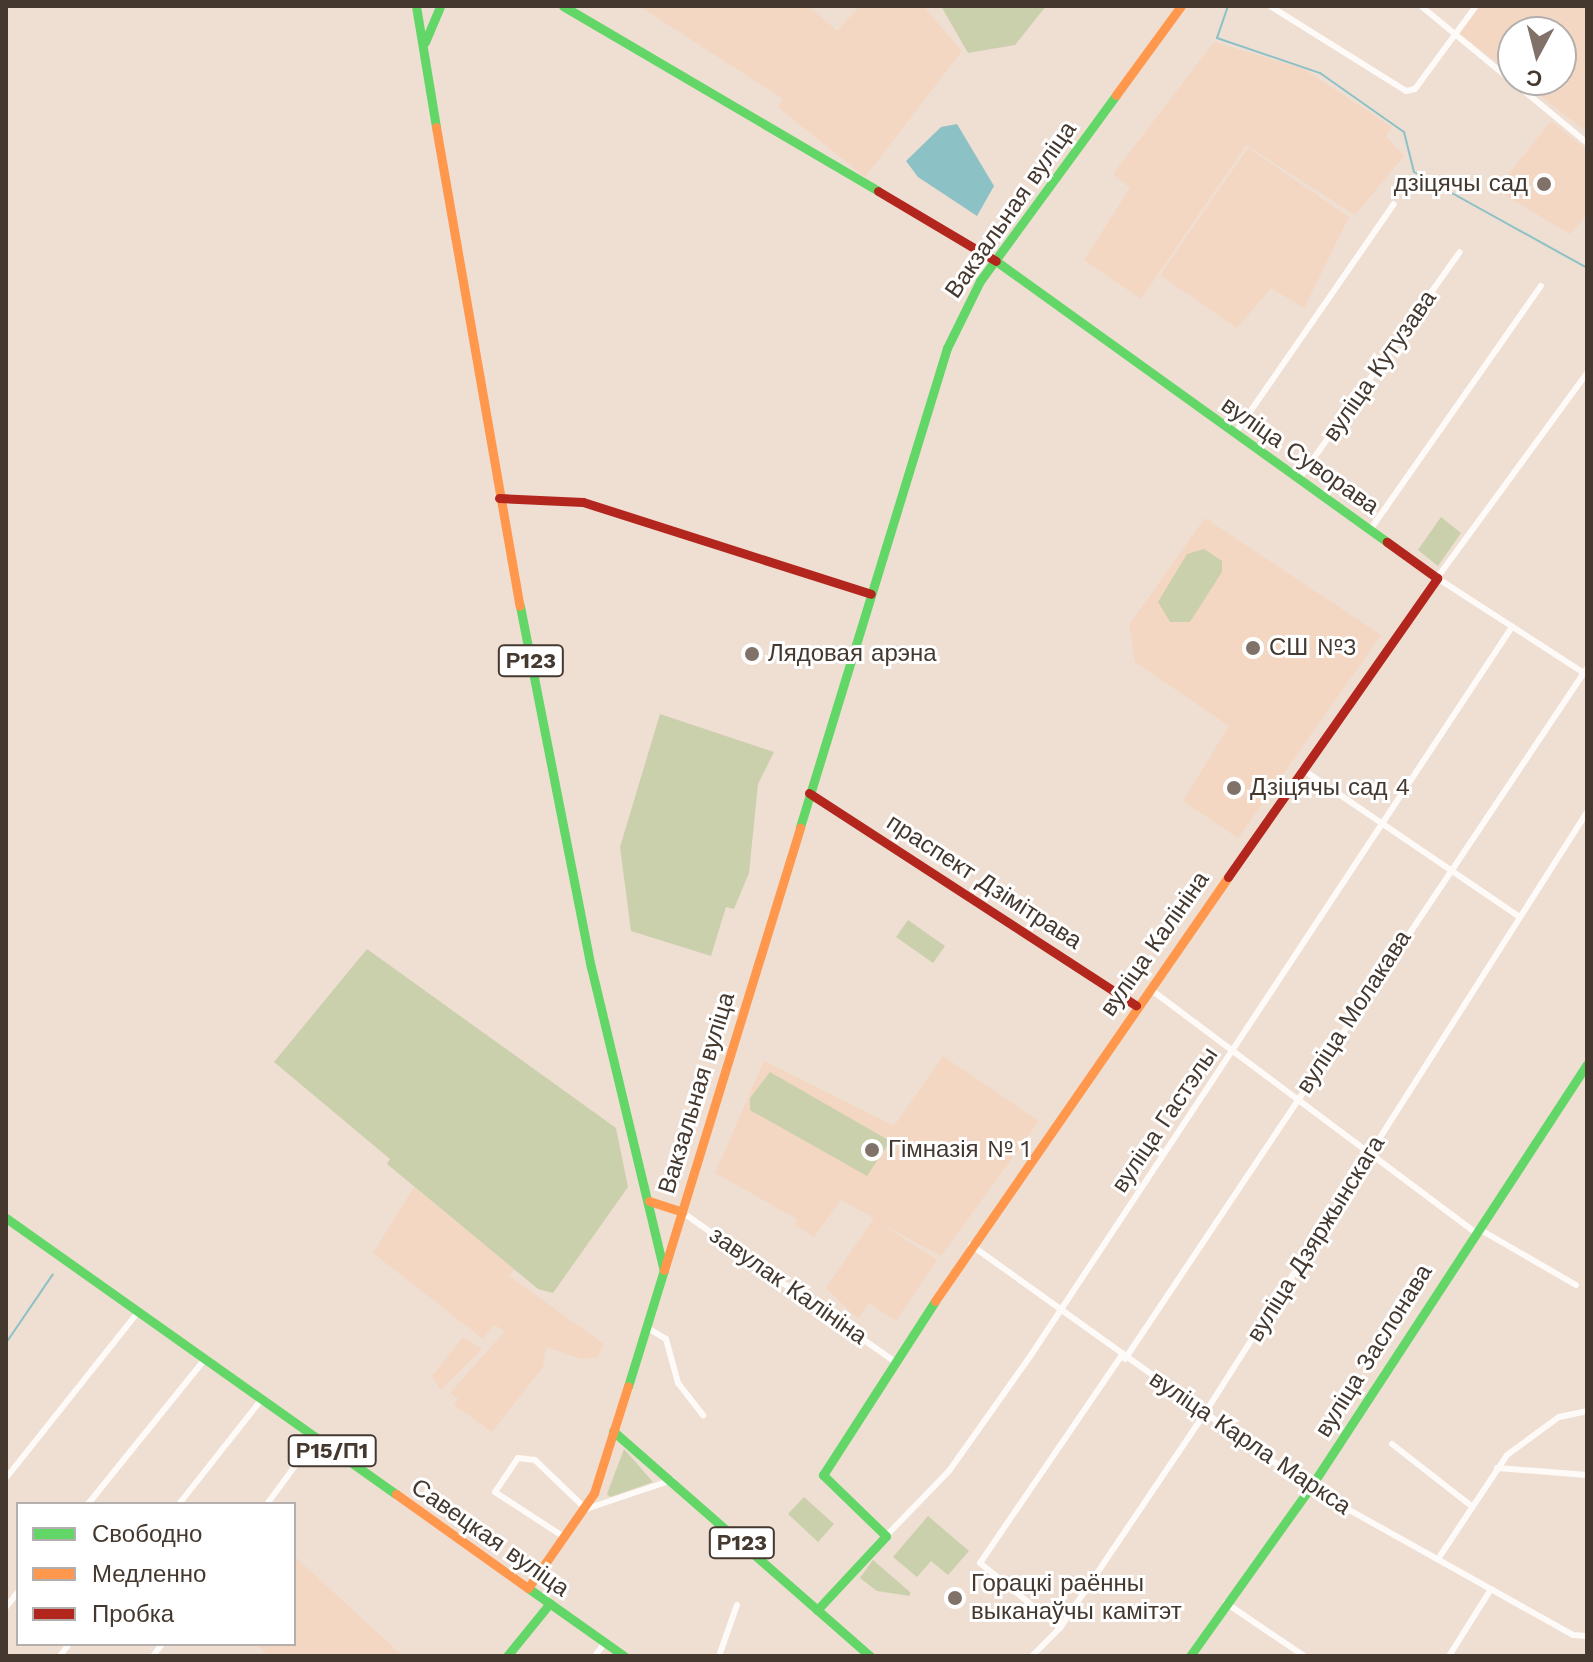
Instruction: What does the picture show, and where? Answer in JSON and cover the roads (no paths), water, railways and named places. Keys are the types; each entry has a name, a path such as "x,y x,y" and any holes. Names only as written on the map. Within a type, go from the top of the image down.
{"main road":[{"path":"419,6 440,6 423,48"},
{"name":"Р123","path":"419,6 423,48 499,498 591,967 664,1270"},
{"name":"вуліца Суворава","path":"563,6 996,261 1437,578"},
{"name":"Вакзальная вуліца","path":"528,1588 586,1509 613,1431 947,348 996,261 1181,6"},
{"path":"499,498 583,502 871,594"},
{"name":"вуліца Калініна","path":"886,1536 823,1475 971,1245 1437,578"},
{"name":"праспект Дзімітрава","path":"809,793 1136,1005"},
{"name":"вуліца Заслонава","path":"1190,1656 1310,1488 1475,1229 1587,1064"},
{"path":"649,1201 682,1212"},
{"name":"Р15/П1","path":"6,1218 138,1312"},
{"name":"Савецкая вуліца","path":"138,1312 624,1656"},
{"name":"Р123","path":"613,1431 870,1656"},
{"name":"вуліца Гастэлы","path":"817,1610 886,1536"},
{"path":"507,1656 550,1603"}],"street":[{"path":"1270,6 1406,91 1415,89 1476,6"},
{"path":"1421,6 1587,143"},
{"path":"1236,432 1394,204"},
{"name":"вуліца Кутузава","path":"1299,479 1460,252"},
{"path":"1370,530 1541,286"},
{"name":"вуліца Калініна","path":"1437,578 1587,373"},
{"name":"вуліца Суворава","path":"1437,578 1586,672"},
{"name":"вуліца Гастэлы","path":"886,1536 949,1471 1060,1312 1233,1054 1381,821 1512,627"},
{"name":"вуліца Молакава","path":"1060,1628 980,1563 1296,1100 1449,866 1586,672"},
{"path":"1302,769 1449,866 1518,916"},
{"name":"вуліца Дзяржынскага","path":"1032,1656 1060,1628 1203,1416 1518,916 1587,812"},
{"path":"1148,988 1367,1158 1475,1229 1576,1285"},
{"name":"завулак Калініна","path":"682,1212 894,1361"},
{"name":"вуліца Карла Маркса","path":"971,1245 1203,1416 1310,1488 1491,1589 1587,1636"},
{"path":"6,1478 138,1312"},
{"path":"646,1327 666,1339 682,1392 703,1415"},
{"path":"90,1502 205,1359"},
{"path":"181,1502 261,1400"},
{"path":"1438,1559 1470,1505 1497,1468 1559,1417 1587,1411"},
{"path":"268,1502 315,1439"},
{"path":"1392,1444 1470,1505"},
{"path":"564,1537 502,1500 499,1479 526,1457 586,1509 672,1480"},
{"path":"1497,1468 1587,1475"},
{"path":"1449,1656 1491,1589"},
{"path":"1226,1603 1304,1656"},
{"path":"719,1656 737,1605"},
{"path":"595,1656 605,1642"}],"water":[{"path":"957,124 994,186 977,216 918,177 906,161 941,127"}],"waterway":[{"path":"1228,6 1217,38 1320,73 1404,132 1414,172 1587,268"},
{"path":"6,1343 53,1274"}],"place":[{"name":"дзіцячы сад","path":"1544,184"},
{"name":"СШ №3","path":"1253,648"},
{"name":"Лядовая арэна","path":"752,654"},
{"name":"Дзіцячы сад 4","path":"1234,788"},
{"name":"Гімназія № 1","path":"872,1150"},
{"name":"Горацкі раённы выканаўчы камітэт","path":"955,1598"}]}
